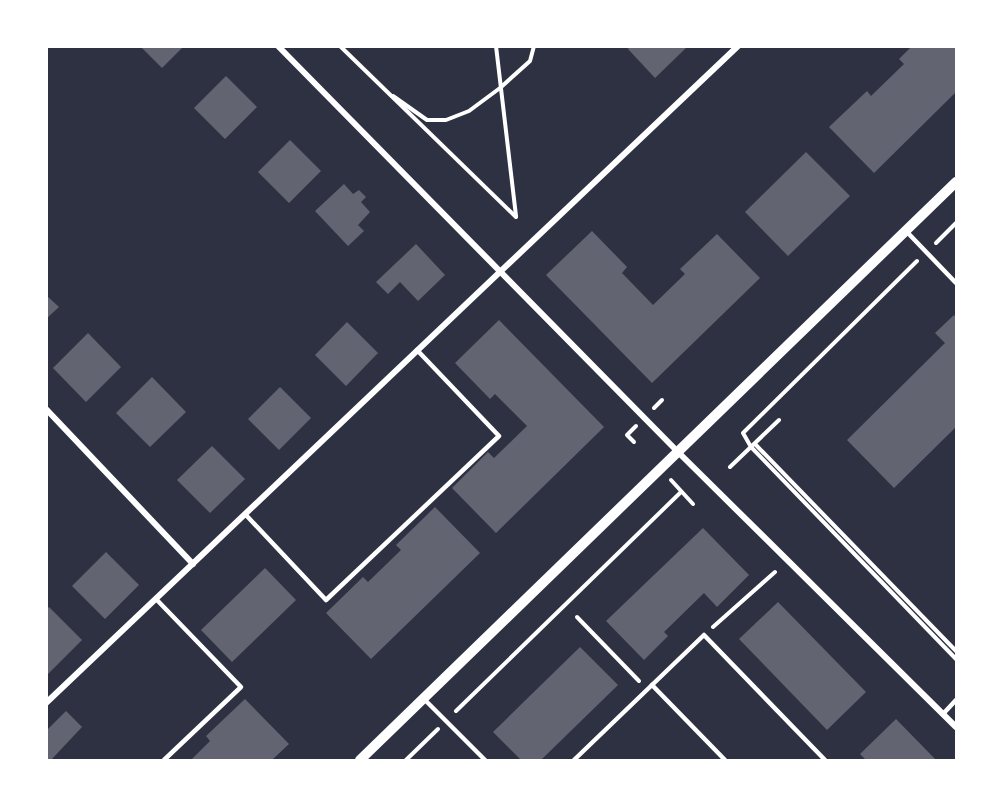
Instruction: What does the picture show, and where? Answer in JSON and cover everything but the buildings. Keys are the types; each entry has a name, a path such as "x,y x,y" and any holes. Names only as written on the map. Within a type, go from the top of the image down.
{"street":[{"path":"278,46 678,452 957,727"},
{"path":"46,704 738,46"},
{"path":"360,760 957,182"},
{"path":"46,409 193,564"}],"lane":[{"path":"906,231 957,284"},
{"path":"245,514 326,600 498,436 417,350"},
{"path":"156,599 241,687 164,760"},
{"path":"574,760 704,636 825,760"},
{"path":"650,687 725,760"},
{"path":"424,699 484,760"},
{"path":"943,714 957,700"}],"path":[{"path":"340,46 516,217 496,46"},
{"path":"383,88 427,120 446,120 469,111 501,88 530,61 534,46"},
{"path":"957,223 743,434 957,659"},
{"path":"730,467 779,420"},
{"path":"627,435 634,442"},
{"path":"753,445 957,651"},
{"path":"670,480 693,504"},
{"path":"406,760 681,492"},
{"path":"704,636 775,572"},
{"path":"577,617 650,687"}]}
